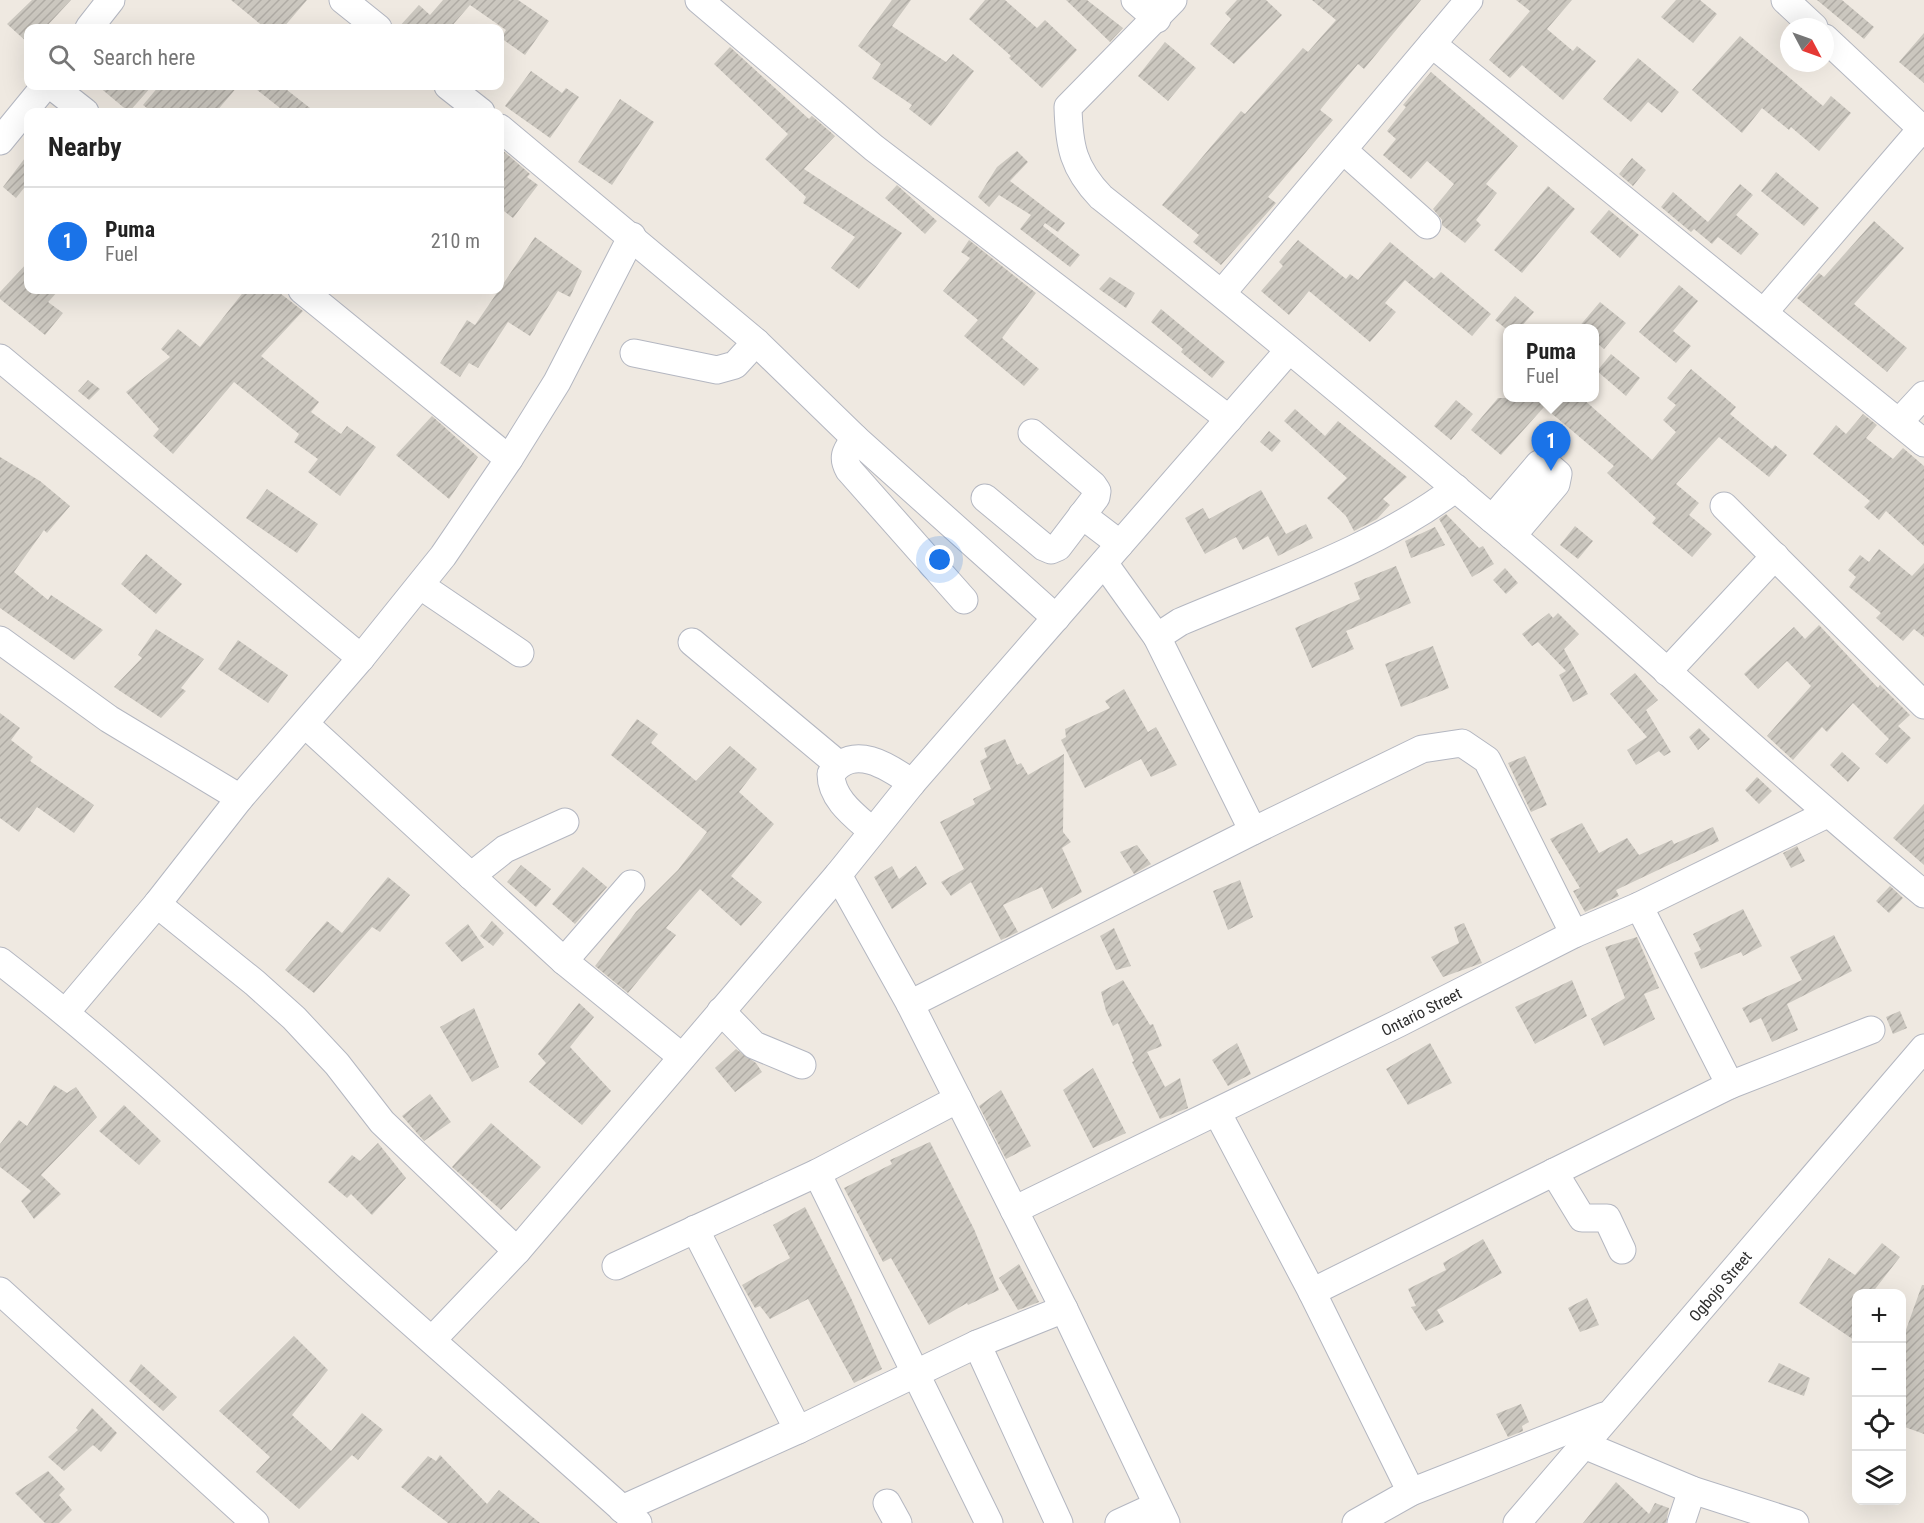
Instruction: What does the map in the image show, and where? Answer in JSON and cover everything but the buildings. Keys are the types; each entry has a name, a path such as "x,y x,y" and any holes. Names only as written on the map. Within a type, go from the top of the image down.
{"street":[{"path":"92,24 111,0"},
{"path":"343,0 373,24"},
{"path":"699,0 874,148 1229,419"},
{"path":"1135,0 1165,10 1068,107 1069,139 1074,158 1085,181 1101,197 1222,293 1502,527 1827,814 1924,894"},
{"path":"1222,293 1469,0"},
{"path":"1785,0 1804,18"},
{"path":"1432,44 1924,443"},
{"path":"1764,312 1923,128 1834,46"},
{"path":"27,108 42,90"},
{"path":"57,90 80,108"},
{"path":"453,90 476,108"},
{"path":"0,141 24,112"},
{"path":"504,131 756,342 855,438 1056,618"},
{"path":"1342,150 1426,225"},
{"path":"66,1012 157,904 240,798 421,586 510,459 557,382 632,236"},
{"path":"307,294 510,459"},
{"path":"634,353 717,370 735,365 756,342"},
{"path":"432,1340 517,1251 838,875 912,783 1289,350"},
{"path":"0,358 361,658"},
{"path":"1899,422 1924,395"},
{"path":"985,498 1044,547 1051,550 1058,547 1096,497 1097,491 1032,433"},
{"path":"855,438 845,452 844,461 849,470 964,600"},
{"path":"1157,637 1180,622 1383,536 1420,515 1456,488"},
{"path":"1725,506 1924,705"},
{"path":"1082,515 1112,553 1157,637 1253,831"},
{"path":"1667,672 1775,556"},
{"path":"421,586 520,653"},
{"path":"0,639 109,719 240,798"},
{"path":"692,642 837,764"},
{"path":"305,724 564,961 682,1057"},
{"path":"909,1004 1422,749 1462,743 1487,760 1574,933"},
{"path":"872,831 851,813 836,794 831,774 837,764 845,760 860,758 874,760 912,783"},
{"name":"Ontario Street","path":"1014,1210 1399,1023 1574,933 1639,906 1827,814"},
{"path":"471,876 505,849 565,822"},
{"path":"838,875 958,1099 1064,1310 1161,1514 1119,1523"},
{"path":"564,961 631,884"},
{"path":"157,904 255,983 294,1018 337,1064 382,1122 517,1251"},
{"path":"1639,906 1730,1085"},
{"path":"0,961 66,1012 240,1165 630,1516 798,1430 977,1344 1064,1310"},
{"path":"721,1011 754,1045 802,1065"},
{"path":"1312,1292 1730,1085 1871,1030"},
{"name":"Ogbojo Street","path":"1517,1523 1582,1444 1614,1412 1924,1048"},
{"path":"616,1266 817,1173 958,1099"},
{"path":"1217,1112 1312,1292 1411,1492"},
{"path":"1554,1172 1578,1214 1586,1219 1607,1218 1622,1250"},
{"path":"817,1173 989,1523"},
{"path":"695,1229 798,1430"},
{"path":"0,1291 255,1523"},
{"path":"977,1344 1059,1523"},
{"path":"1356,1523 1411,1492 1614,1412"},
{"path":"1582,1444 1755,1517 1794,1523"},
{"path":"1681,1523 1692,1490"}],"place":[{"name":"Puma","path":"1551,471"}]}
